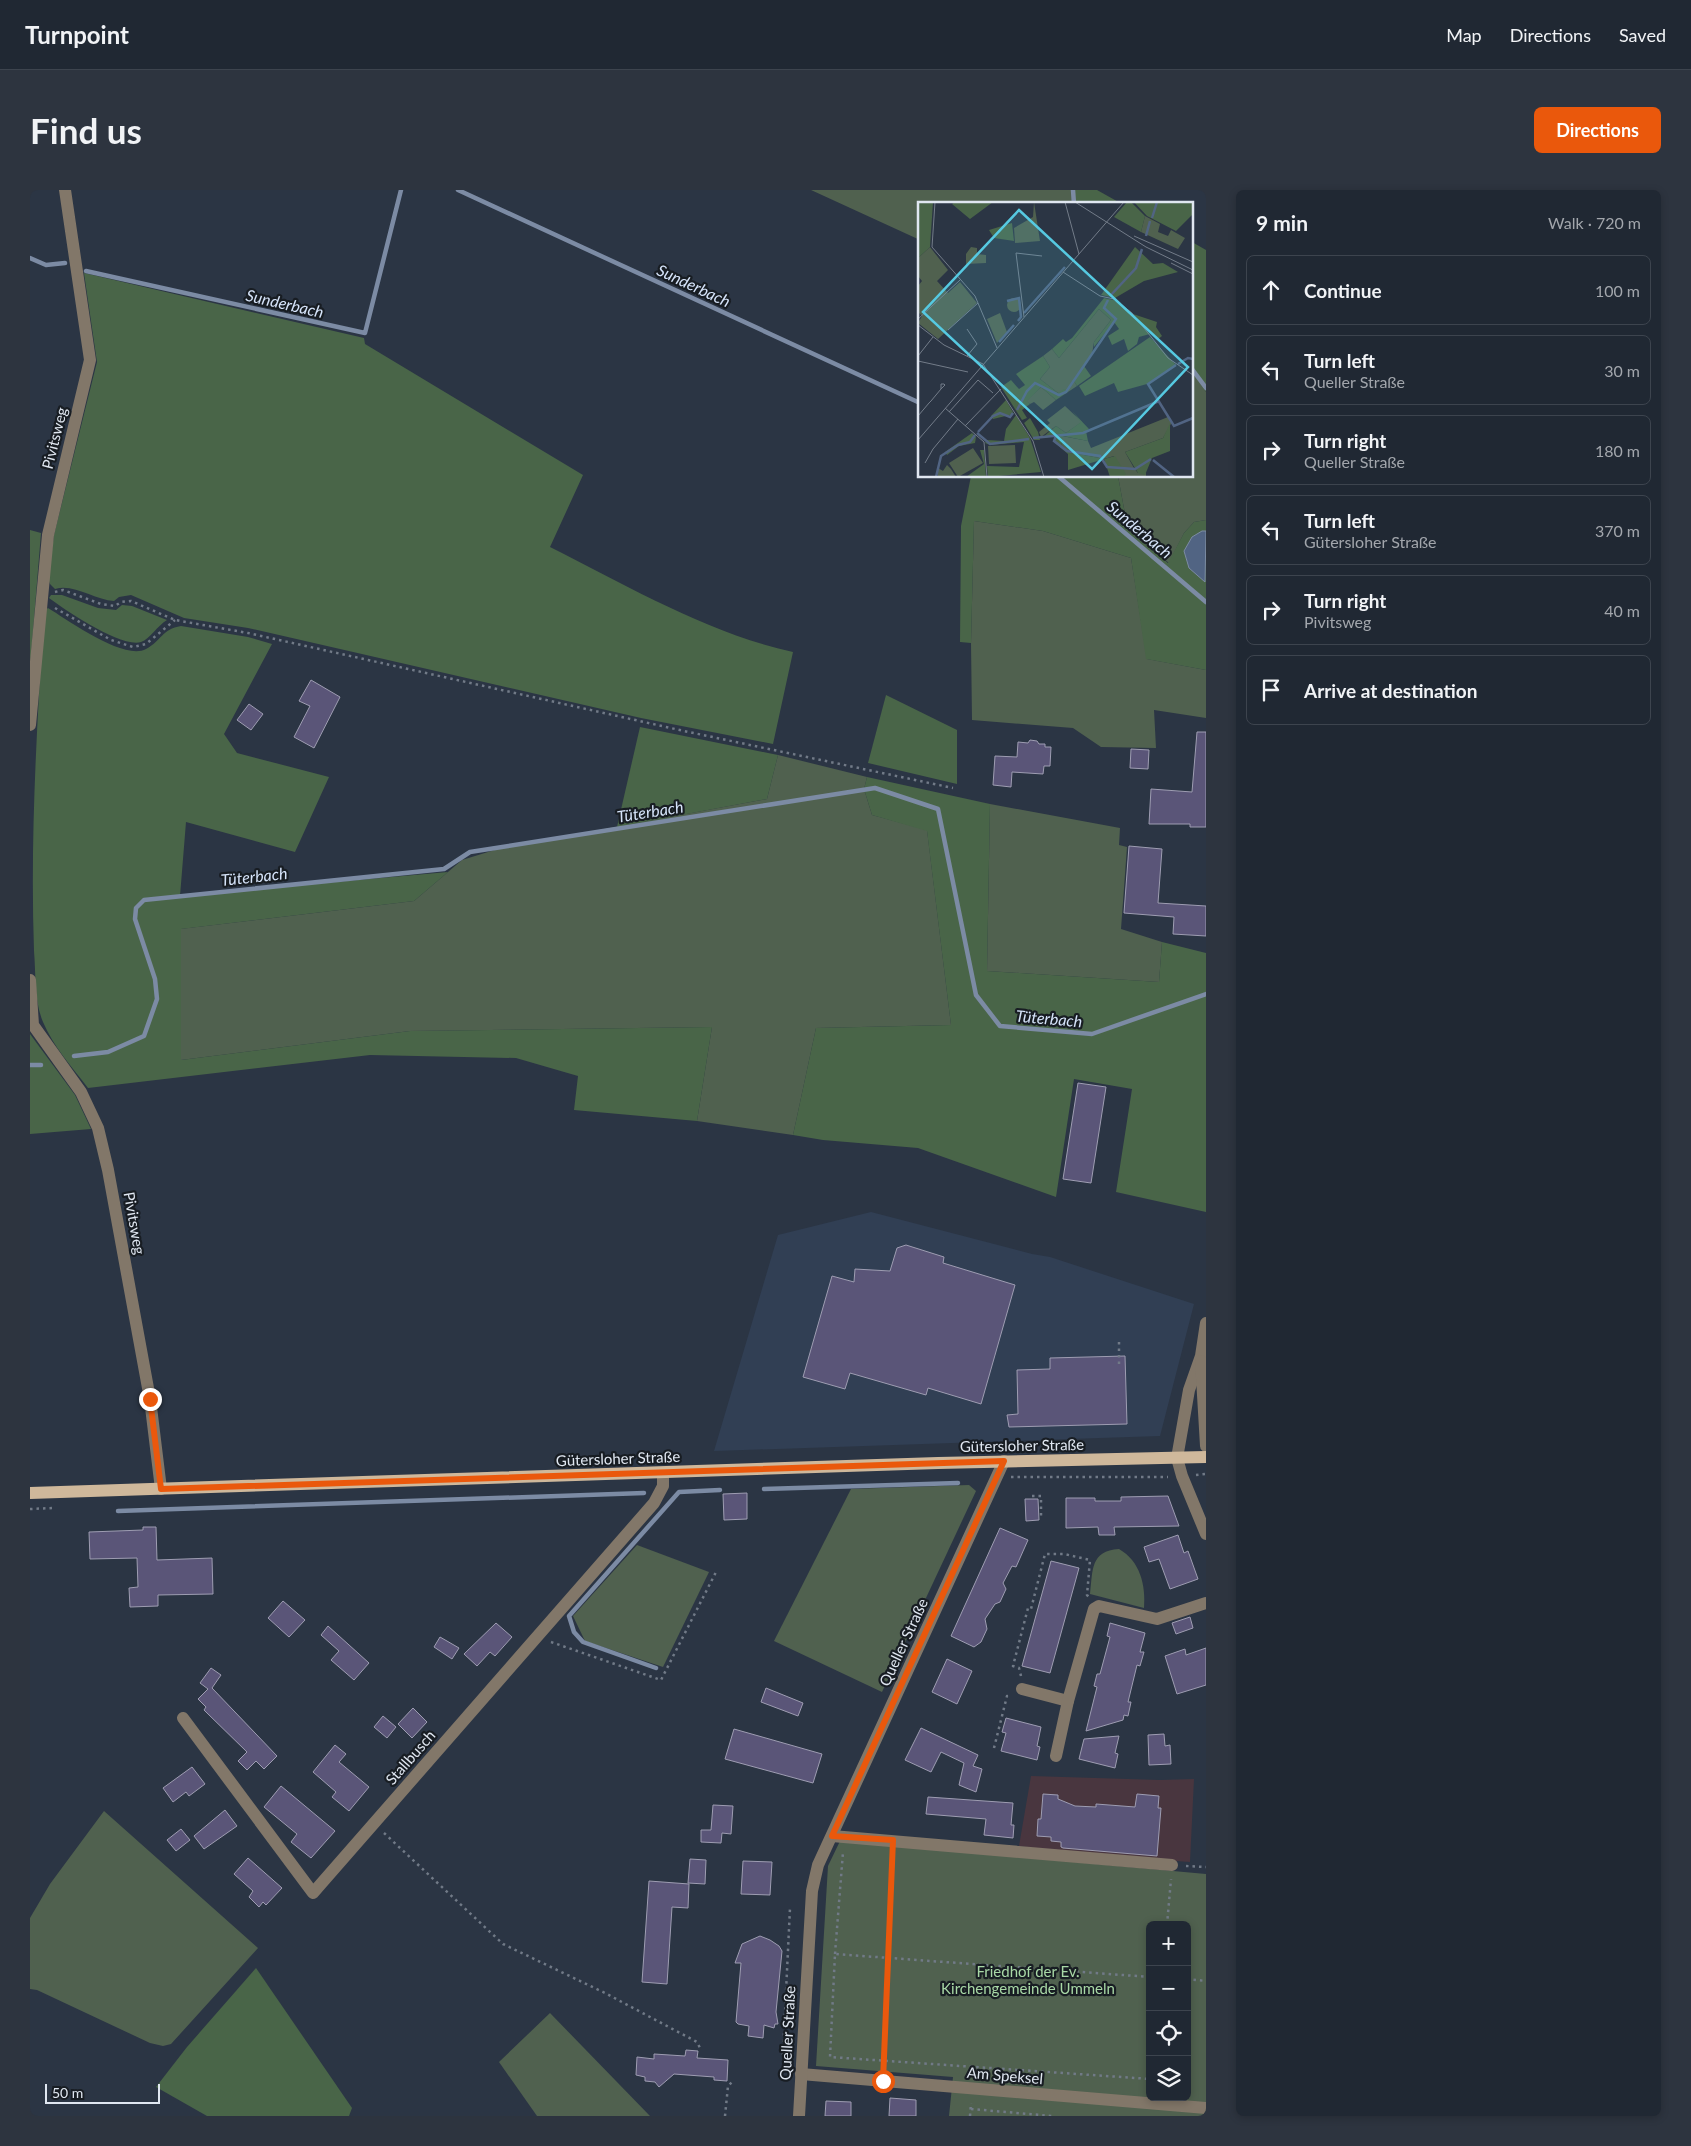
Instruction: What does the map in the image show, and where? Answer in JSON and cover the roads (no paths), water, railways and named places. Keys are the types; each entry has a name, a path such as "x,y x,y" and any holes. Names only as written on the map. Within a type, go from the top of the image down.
{"main road":[{"name":"Gütersloher Straße","path":"30,1493 1004,1461 1206,1457"}],"street":[{"name":"Pivitsweg","path":"30,725 48,535 90,360 65,190"},
{"name":"Pivitsweg","path":"30,980 33,1024 80,1092 98,1128 108,1170 150,1399 161,1489"},
{"path":"1206,1324 1201,1356 1189,1390 1177,1458 1182,1476 1206,1534"},
{"path":"1201,1356 1206,1446"},
{"name":"Queller Straße","path":"799,2116 812,1891 818,1865 1004,1461"},
{"name":"Stallbusch","path":"183,1718 313,1893 654,1503 663,1486 662,1473"},
{"path":"1056,1756 1068,1701 1092,1614 1099,1606 1156,1619 1206,1603"},
{"path":"1022,1689 1068,1701"},
{"path":"832,1836 1172,1865"},
{"name":"Am Speksel","path":"801,2074 1206,2108"}],"waterway":[{"name":"Sunderbach","path":"86,271 365,333 401,190"},
{"name":"Sunderbach","path":"458,190 918,402"},
{"path":"1073,190 1074,202"},
{"name":"Sunderbach","path":"30,258 46,265 65,263"},
{"path":"1194,372 1206,388"},
{"name":"Sunderbach","path":"1060,478 1206,602"},
{"name":"Tüterbach","path":"74,1056 108,1052 144,1036 157,999 155,979 135,919 136,908 144,900 444,869 470,852 875,788 938,809 976,995 1000,1026 1092,1034 1206,994"},
{"name":"Tüterbach","path":"30,1065 41,1065"},
{"path":"764,1489 958,1483"},
{"path":"656,1668 583,1642 574,1632 569,1616 679,1492 720,1490"},
{"path":"118,1511 644,1493"}],"park label":[{"name":"Friedhof der Ev. Kirchengemeinde Ummeln","path":"1028,1980"}]}
